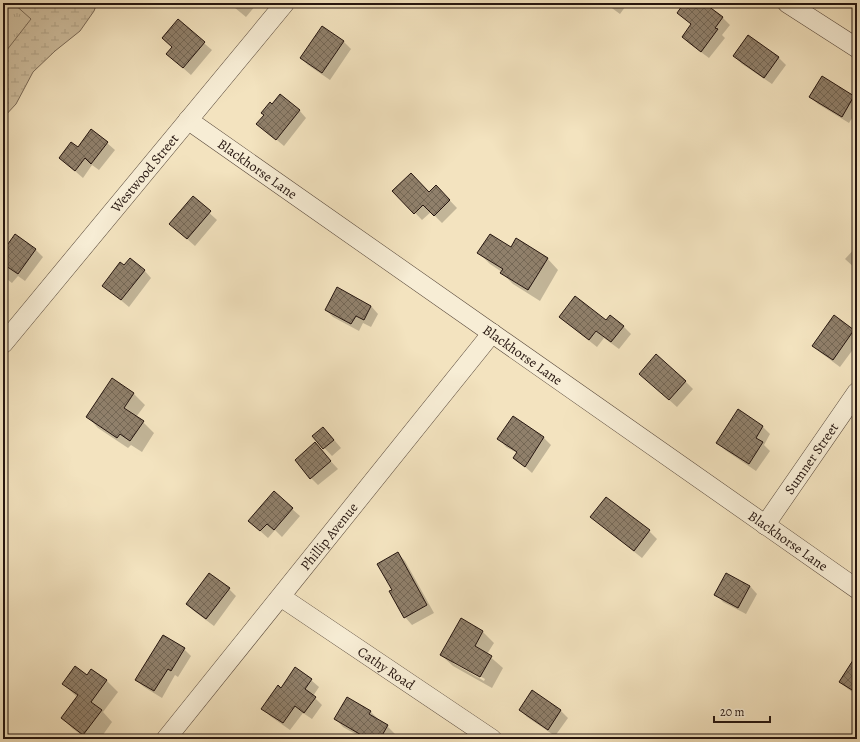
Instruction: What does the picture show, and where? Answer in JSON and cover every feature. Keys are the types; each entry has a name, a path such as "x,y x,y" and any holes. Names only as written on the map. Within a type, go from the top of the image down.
{"street":[{"name":"Westwood Street","path":"3,344 285,3"},
{"path":"787,3 857,48"},
{"name":"Blackhorse Lane","path":"188,120 857,589"},
{"name":"Phillip Avenue","path":"166,739 492,333"},
{"name":"Sumner Street","path":"765,524 857,392"},
{"name":"Cathy Road","path":"281,596 492,739"}],"green space":[{"path":"3,3 97,3 94,11 80,31 55,51 33,72 16,104 3,118"},
{"path":"3,3 13,3 31,19 3,55"}],"building":[{"path":"684,3 704,3 723,17 715,28 718,29 701,52 682,37 691,24 677,13"},
{"path":"178,19 205,42 183,68 166,54 172,47 162,38"},
{"path":"322,26 344,41 322,73 300,58"},
{"path":"748,35 779,57 764,78 733,56"},
{"path":"822,76 854,96 842,117 809,97"},
{"path":"280,94 300,110 276,140 256,124 264,115 261,113 270,102 272,104"},
{"path":"91,129 108,142 91,164 85,158 75,171 59,158 71,142 78,147"},
{"path":"411,173 429,192 436,185 450,200 434,216 423,205 414,214 392,191"},
{"path":"193,196 211,211 187,239 169,224"},
{"path":"15,234 36,249 18,274 3,264 3,251"},
{"path":"490,234 511,247 516,238 548,258 528,290 500,273 503,269 477,253"},
{"path":"130,258 145,270 121,300 102,286 120,262 124,265"},
{"path":"337,287 371,306 364,320 356,316 351,324 325,310"},
{"path":"575,296 606,320 610,315 624,326 611,342 596,331 589,340 559,317"},
{"path":"834,315 854,330 833,360 812,346"},
{"path":"656,354 686,381 669,400 639,374"},
{"path":"112,378 134,393 124,408 144,421 130,441 120,434 117,438 86,417"},
{"path":"738,409 763,426 756,438 763,442 749,464 716,443"},
{"path":"513,416 544,437 525,467 513,458 517,452 497,439"},
{"path":"323,427 334,440 323,449 312,436"},
{"path":"315,442 331,461 310,479 295,460"},
{"path":"274,491 293,508 274,530 267,524 260,531 248,521"},
{"path":"606,497 650,530 634,551 590,517"},
{"path":"398,552 427,605 404,618 389,591 392,590 377,564"},
{"path":"209,573 230,588 206,619 186,604"},
{"path":"726,573 750,586 738,608 714,595"},
{"path":"461,618 483,631 475,646 492,656 480,677 440,655"},
{"path":"163,635 185,648 171,671 168,669 154,691 135,680"},
{"path":"857,654 857,693 839,682"},
{"path":"75,666 87,675 91,669 107,680 91,702 102,710 83,735 61,718 78,695 62,684"},
{"path":"295,667 312,679 305,689 316,697 304,713 295,706 283,723 261,709 278,685 281,688"},
{"path":"532,690 561,710 548,730 519,710"},
{"path":"347,697 371,711 369,714 388,725 380,739 368,739 334,719"}]}
